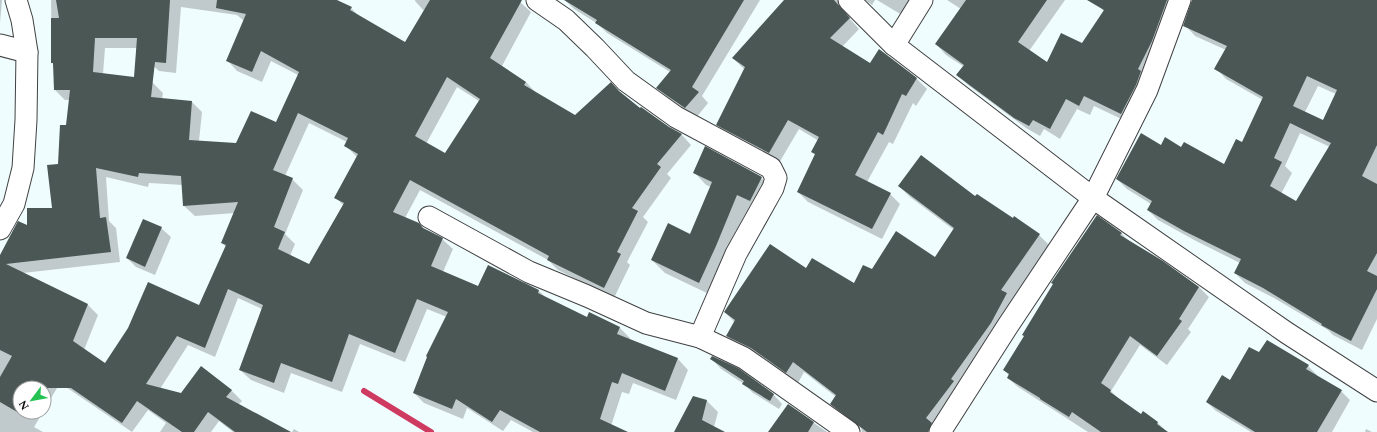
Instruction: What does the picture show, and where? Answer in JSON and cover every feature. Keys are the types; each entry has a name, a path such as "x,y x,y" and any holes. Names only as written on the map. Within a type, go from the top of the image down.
{"street":[{"path":"0,229 14,204 23,168 26,120 27,52 22,20 16,0"},
{"path":"537,0 566,20 626,81 676,117 771,168 776,178 774,188 736,254 700,337"},
{"path":"849,0 894,45 1092,198 1287,333 1377,391"},
{"path":"894,45 922,0"},
{"path":"940,432 1092,198 1147,90 1180,0"},
{"path":"0,44 27,52"},
{"path":"430,217 529,272 646,323 700,337 744,358 849,432"}],"building":[{"path":"56,0 170,0 166,63 155,62 151,97 192,101 189,140 236,143 251,111 276,122 299,72 261,51 252,72 226,61 246,14 216,8 217,0 337,0 352,7 350,10 405,42 430,0 522,0 490,58 526,82 524,85 575,115 611,82 619,91 640,108 641,107 669,127 682,134 657,164 661,167 632,208 638,211 617,252 621,254 604,288 547,260 549,256 410,180 393,212 419,223 423,228 443,238 431,266 478,286 488,265 539,290 538,293 587,317 589,312 620,327 617,334 678,358 665,391 622,373 618,384 612,382 600,419 628,432 540,432 500,410 492,422 456,399 452,409 413,393 427,357 426,356 448,312 417,299 395,353 349,334 332,382 281,363 274,383 239,370 263,305 228,289 205,348 177,336 146,384 181,393 201,366 232,390 226,397 291,432 235,432 208,412 194,432 182,432 137,401 122,423 71,388 52,388 52,380 12,380 12,409 0,402 0,377 12,356 0,350 0,255 18,221 27,225 27,208 52,208 47,165 58,164 60,125 66,125 70,90 54,90 53,63 51,63 51,18 59,18","holes":["95,38 137,38 134,77 93,72","447,77 480,99 445,153 415,136","298,113 348,138 344,146 358,154 334,198 344,203 309,264 278,249 285,232 274,227 293,178 273,170","96,168 138,177 139,173 181,176 183,206 238,202 221,243 226,245 199,305 148,282 128,328 105,363 73,341 88,304 6,264 111,252 106,217 100,218"]},
{"path":"564,0 744,0 692,87 699,92 685,108 656,88 671,70 595,23 597,20"},
{"path":"784,0 834,0 850,18 830,38 870,63 879,49 917,78 906,96 902,94 883,135 878,132 855,175 891,193 872,229 797,192 815,154 811,152 819,137 788,120 769,153 716,125 745,67 732,58"},
{"path":"966,0 1047,0 1018,42 1047,62 1061,33 1082,43 1104,10 1087,0 1167,0 1152,41 1138,69 1141,71 1136,85 1121,114 1084,96 1079,106 1066,99 1050,129 1033,120 1029,126 1014,118 956,75 964,65 935,44"},
{"path":"1192,0 1377,0 1377,145 1362,176 1377,184 1377,253 1367,271 1377,276 1377,289 1351,341 1321,325 1322,324 1263,288 1234,273 1241,259 1184,231 1147,210 1152,201 1116,179 1141,133 1161,145 1165,137 1181,147 1184,142 1224,164 1236,139 1242,142 1263,97 1214,69 1227,46 1183,26","holes":["1307,76 1337,90 1323,120 1293,106","1290,123 1331,143 1296,201 1270,186 1282,162 1274,158"]},
{"path":"705,146 762,177 750,201 737,195 699,283 651,260 668,223 690,234 712,182 693,173"},
{"path":"921,155 975,196 977,194 1013,218 1014,216 1040,234 1001,290 1007,293 991,323 951,379 954,381 926,418 932,423 928,432 867,432 830,404 836,395 793,362 786,373 751,348 726,336 735,320 724,312 770,244 806,268 812,258 854,283 863,265 872,269 896,231 935,257 954,228 898,186"},
{"path":"1097,215 1122,233 1120,235 1163,261 1199,287 1179,319 1182,321 1157,356 1130,336 1101,383 1111,390 1110,392 1141,414 1143,411 1158,422 1157,424 1168,432 1101,432 1072,412 1069,417 1040,399 1007,378 1009,374 1003,370 1053,284 1051,283"},
{"path":"143,219 162,227 145,267 126,258"},
{"path":"1267,340 1309,365 1306,369 1342,390 1317,432 1255,432 1206,402 1222,375 1230,380 1249,347 1259,352"},
{"path":"712,356 738,368 774,394 770,401 742,384 744,381 710,359"},
{"path":"693,396 707,400 702,420 725,432 674,432"},
{"path":"788,404 814,422 808,432 768,432"}],"waterway":[{"path":"364,391 431,432"}]}
